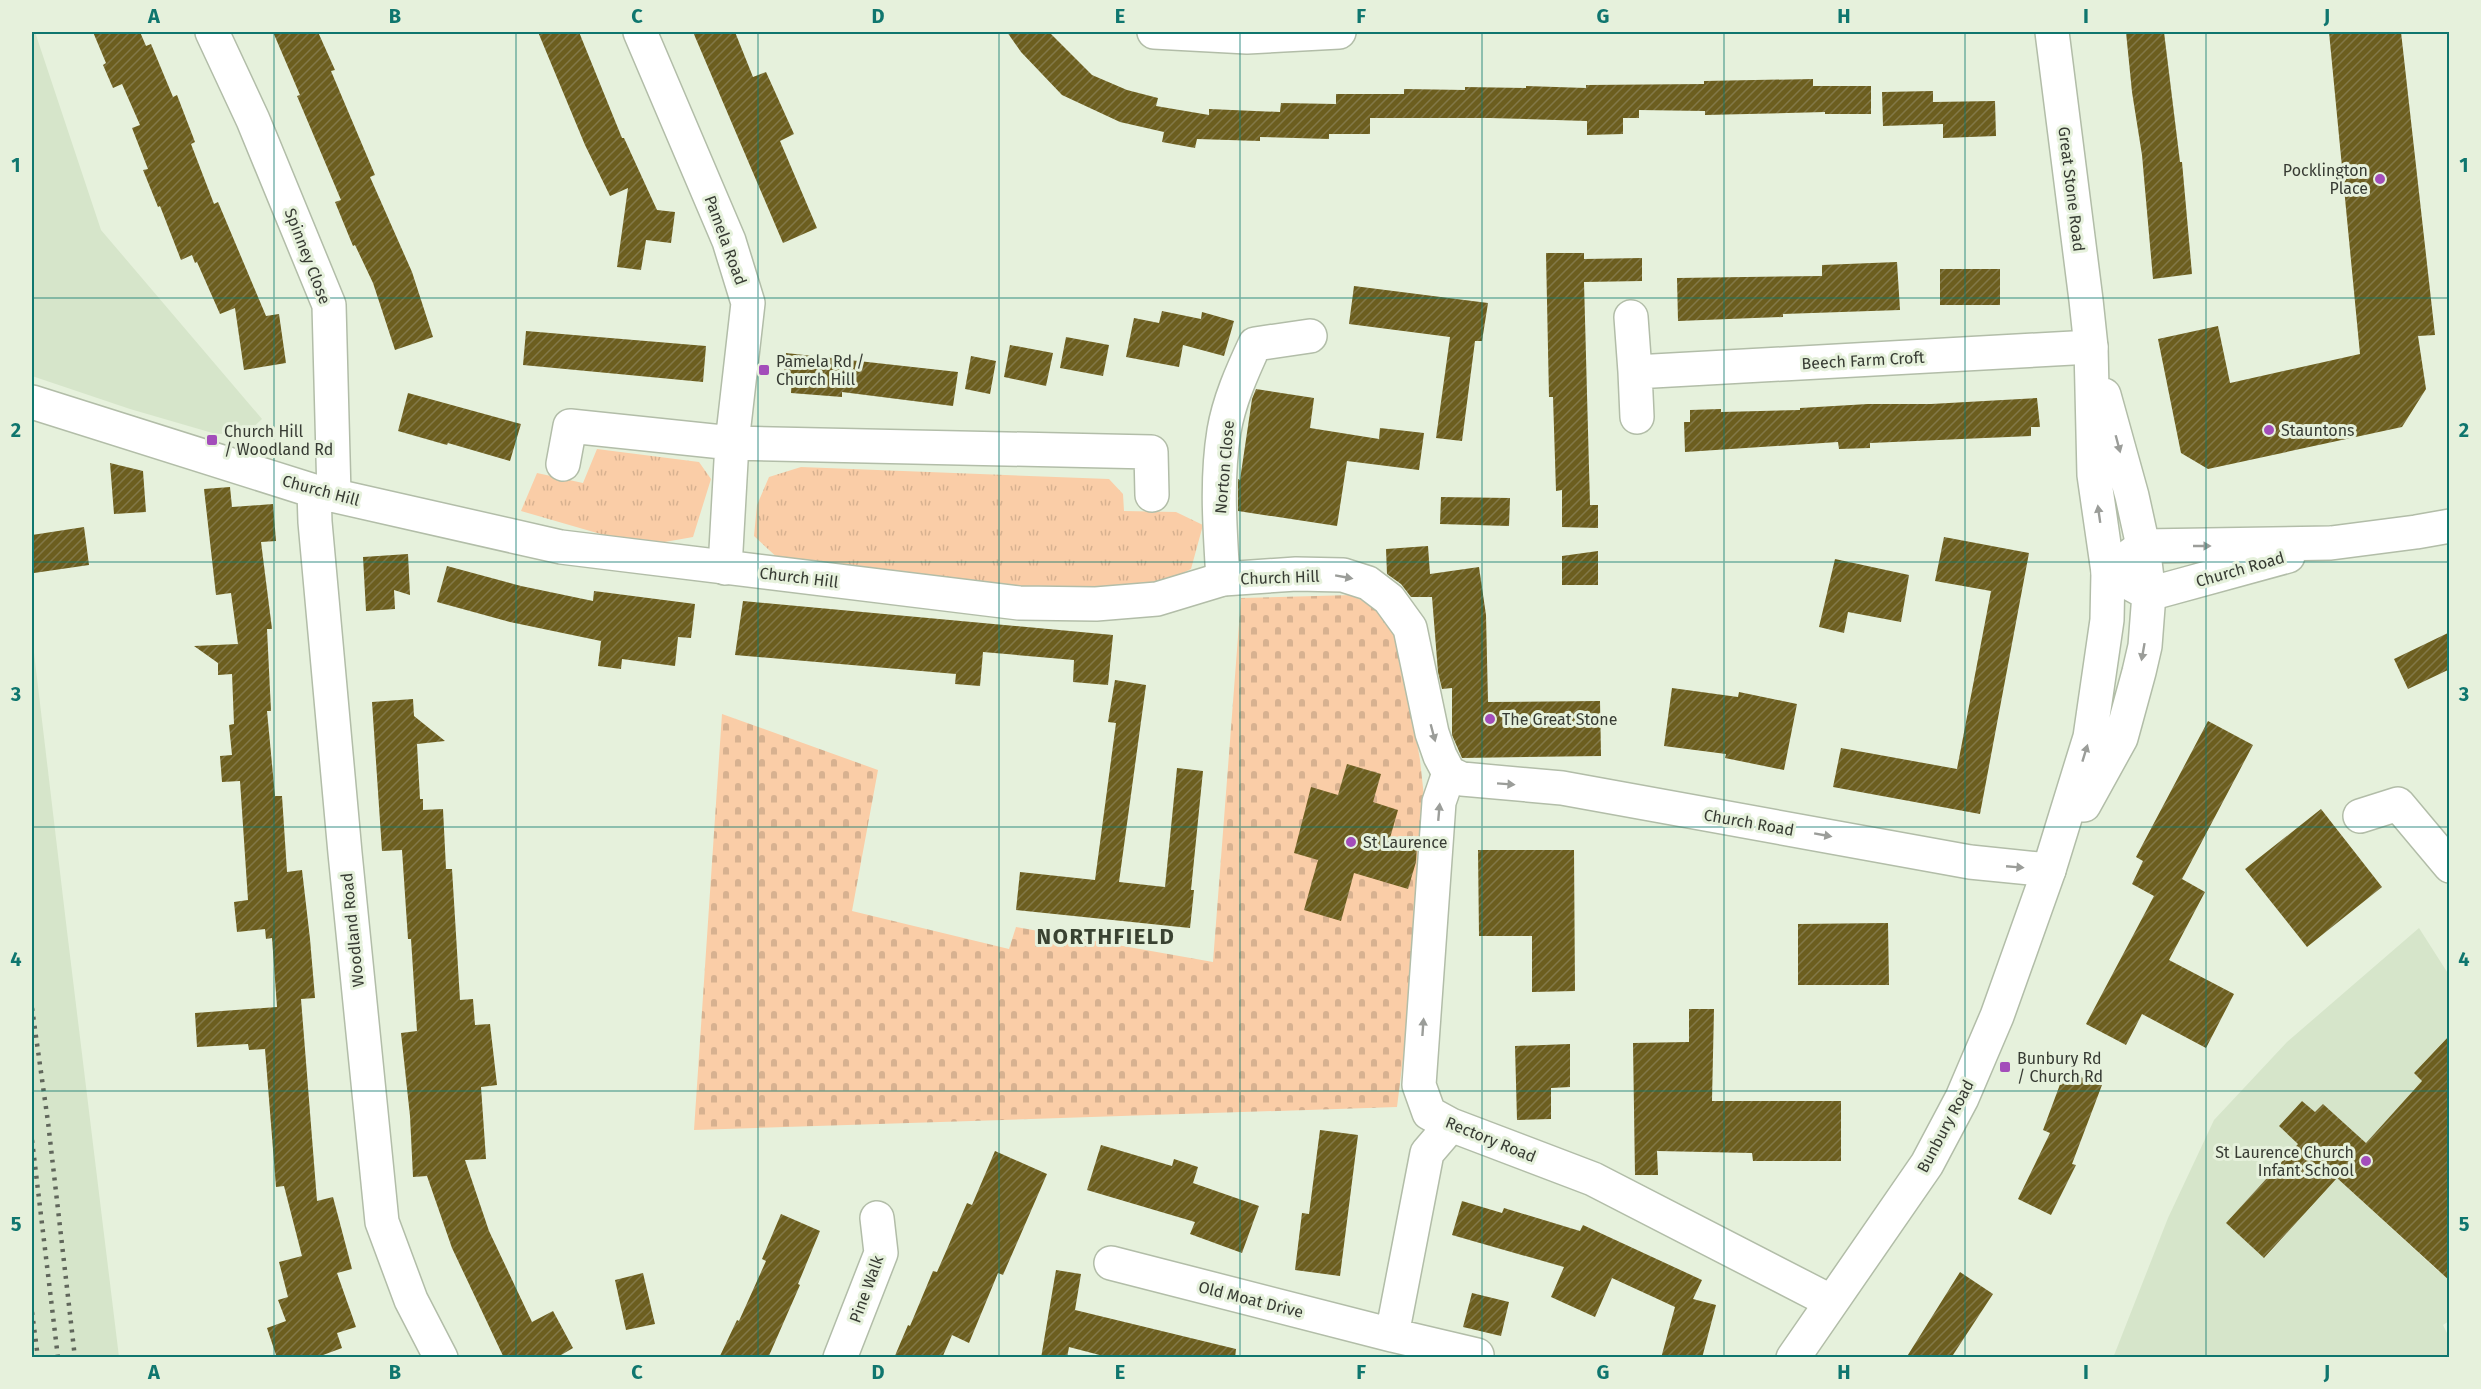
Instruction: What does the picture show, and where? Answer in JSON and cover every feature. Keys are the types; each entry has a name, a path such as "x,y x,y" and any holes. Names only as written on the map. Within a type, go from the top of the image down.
{"street":[{"name":"Spinney Close","path":"212,32 253,120 329,305 324,493"},
{"name":"Pamela Road","path":"640,32 729,241 748,303 732,443 725,568"},
{"path":"1154,32 1247,37 1339,32"},
{"name":"Great Stone Road","path":"2052,32 2091,347 2094,475 2108,572"},
{"path":"1631,317 1637,417"},
{"name":"Norton Close","path":"1223,579 1219,490 1224,431 1238,383 1255,344 1310,336"},
{"name":"Great Stone Road","path":"2091,347 2132,496 2143,546"},
{"name":"Beech Farm Croft","path":"1635,372 2091,347"},
{"name":"Church Hill","path":"32,402 324,493 561,547 1019,603 1096,604 1156,598 1223,579 1296,574 1343,575 1368,583 1389,599 1410,628 1432,732 1440,756 1449,773"},
{"path":"563,464 570,426 732,443 1151,452 1152,495"},
{"name":"Woodland Road","path":"324,493 314,514 341,818 382,1222 411,1300 441,1358"},
{"name":"Church Road","path":"2143,546 2331,543 2450,526"},
{"name":"Church Road","path":"2149,594 2331,543"},
{"path":"2049,870 2121,738 2143,655 2149,594 2143,546 2108,572"},
{"path":"2108,572 2149,594"},
{"path":"2049,870 2090,737 2107,620 2108,572"},
{"name":"Church Road","path":"1449,773 1462,779 1488,783 1562,788 1970,862 2049,870"},
{"name":"Rectory Road","path":"1449,773 1439,802 1419,1085 1429,1113 1451,1125 1593,1179 1830,1302"},
{"path":"2360,816 2398,804 2450,866"},
{"name":"Bunbury Road","path":"1793,1358 1927,1164 1962,1098 1996,1016 2049,870"},
{"path":"1392,1335 1427,1153 1451,1125"},
{"name":"Pine Walk","path":"840,1358 881,1253 877,1218"},
{"name":"Old Moat Drive","path":"1111,1263 1477,1355"}],"shaded area":[{"path":"32,32 35,32 101,230 262,419 247,433 216,434 130,409 32,376"},
{"path":"32,636 67,931 119,1357 32,1357"},
{"path":"2419,928 2449,975 2449,1045 2444,1041 2414,1073 2422,1081 2366,1143 2323,1104 2315,1112 2302,1101 2279,1126 2298,1144 2226,1223 2265,1258 2337,1178 2439,1272 2449,1261 2449,1321 2443,1325 2449,1337 2449,1357 2113,1358 2168,1218 2214,1120 2287,1042"}],"green space":[{"path":"597,449 699,462 711,479 693,537 642,546 521,511 537,473 583,483"},
{"path":"801,467 1109,479 1123,494 1124,511 1176,512 1203,525 1191,569 1152,588 1031,591 781,561 754,536 757,505 769,477"},
{"path":"1352,595 1379,610 1400,641 1420,760 1426,815 1427,866 1397,1107 694,1130 722,714 878,770 852,911 1009,949 1016,927 1213,962 1241,598"}],"building":[{"path":"93,32 140,32 146,46 151,44 173,97 177,95 195,142 191,144 214,204 218,202 266,316 279,314 286,363 244,370 235,308 220,314 192,255 181,260 143,170 148,169 132,128 140,125 122,84 113,88 103,65 106,63"},
{"path":"273,32 318,32 335,70 331,71 375,175 370,177 412,272 433,337 395,350 373,283 355,245 353,246 335,202 341,200"},
{"path":"538,32 579,32 622,138 657,210 675,212 671,243 646,240 641,270 617,267 628,188 610,196 585,145"},
{"path":"693,32 735,32 753,77 766,72 794,134 780,141 817,228 783,243"},
{"path":"1007,32 1049,32 1092,75 1127,90 1158,98 1156,106 1209,115 1209,109 1280,112 1281,103 1336,104 1336,94 1404,94 1404,89 1465,90 1465,87 1526,88 1526,86 1586,88 1586,85 1704,84 1704,81 1813,79 1813,86 1871,86 1871,114 1825,114 1825,112 1705,115 1705,111 1639,110 1639,118 1623,118 1623,134 1587,135 1587,121 1370,118 1370,134 1329,134 1329,139 1260,137 1260,141 1197,139 1195,148 1162,142 1164,132 1120,122 1062,95 1021,52"},
{"path":"2126,32 2164,32 2180,162 2182,162 2192,274 2153,279 2142,155"},
{"name":"Pocklington Place","path":"2329,32 2401,32 2435,335 2418,336 2426,389 2402,427 2208,469 2181,453 2158,339 2218,326 2230,383 2360,354"},
{"path":"1933,91 1933,102 1995,101 1996,136 1943,138 1943,124 1883,126 1882,92"},
{"path":"1546,253 1584,253 1584,259 1642,258 1642,281 1584,282 1590,505 1598,505 1598,528 1562,527 1562,490 1556,491 1553,397 1549,397"},
{"path":"1897,262 1900,310 1678,321 1677,278 1822,276 1822,265"},
{"path":"1940,269 2000,269 2000,305 1940,305"},
{"path":"1354,286 1488,303 1482,341 1475,341 1462,441 1436,438 1450,337 1349,324"},
{"path":"1162,311 1201,319 1202,312 1234,321 1224,356 1183,345 1179,367 1126,357 1134,318 1159,323"},
{"path":"526,331 706,346 703,382 523,365"},
{"path":"1066,337 1109,345 1103,376 1060,368"},
{"path":"1010,345 1053,353 1046,386 1004,377"},
{"path":"786,353 958,372 953,406 842,392 842,397 791,393 792,377 784,376"},
{"path":"971,356 996,361 990,394 965,389"},
{"path":"1256,389 1314,398 1310,428 1379,439 1380,428 1424,433 1419,470 1347,461 1337,526 1238,511 1238,479 1240,480 1252,399"},
{"path":"408,393 521,424 510,461 398,431"},
{"path":"2037,398 2040,427 2031,427 2031,436 1870,443 1870,448 1839,449 1838,442 1685,452 1684,422 1690,422 1690,410 1721,409 1721,412 1800,410 1800,408 1868,404 1931,404"},
{"path":"110,463 143,471 146,512 114,514"},
{"path":"230,487 232,507 273,504 276,541 261,542 272,629 267,629 271,711 267,711 275,796 282,796 287,872 302,870 310,939 315,998 301,999 317,1201 333,1197 352,1269 337,1273 356,1327 337,1333 342,1348 315,1358 277,1358 267,1328 286,1321 278,1300 288,1297 279,1262 302,1256 284,1186 276,1187 265,1049 249,1050 248,1044 197,1047 195,1013 277,1007 272,938 266,939 265,929 237,932 234,902 248,900 240,781 222,782 220,756 232,755 229,725 234,724 232,674 218,675 218,663 194,646 238,644 231,593 216,595 204,489"},
{"path":"1441,497 1510,498 1509,526 1440,524"},
{"path":"84,527 89,565 34,573 32,535"},
{"path":"1944,537 2029,553 1980,814 1833,787 1841,748 1957,769 1991,591 1935,581"},
{"path":"1428,546 1430,574 1479,567 1486,615 1488,702 1600,701 1601,756 1462,758 1452,735 1452,688 1442,689 1438,672 1432,597 1411,597 1401,584 1387,574 1386,549"},
{"path":"1598,551 1598,585 1562,585 1562,556"},
{"path":"408,554 410,595 394,590 395,609 366,611 363,557"},
{"path":"1835,559 1909,575 1901,622 1848,612 1844,633 1819,627"},
{"path":"447,566 521,586 593,601 594,591 695,604 691,638 678,637 675,666 622,659 621,669 598,666 601,641 510,622 437,602"},
{"path":"743,601 1113,635 1108,685 1073,682 1074,660 983,652 980,686 955,684 956,674 735,655"},
{"path":"2450,632 2450,669 2408,689 2394,659"},
{"path":"1115,680 1146,685 1119,882 1165,887 1177,768 1203,771 1191,890 1194,890 1190,928 1016,910 1020,872 1095,880 1116,723 1108,722"},
{"path":"1672,688 1738,697 1739,692 1797,704 1784,770 1725,758 1726,754 1664,746"},
{"path":"413,699 414,716 445,741 417,744 420,799 423,799 423,810 443,809 446,869 452,869 460,1000 473,999 475,1025 490,1024 497,1085 481,1087 486,1159 465,1160 489,1231 532,1322 553,1311 573,1348 556,1358 504,1358 452,1248 427,1176 413,1177 410,1116 401,1033 417,1031 411,939 408,939 402,850 382,851 372,702"},
{"path":"2208,721 2253,745 2182,879 2205,892 2169,960 2234,994 2206,1048 2142,1014 2126,1045 2086,1024 2154,896 2132,884 2143,861 2136,857"},
{"name":"St Laurence","path":"1347,764 1381,774 1373,802 1398,810 1390,838 1417,845 1416,862 1408,889 1354,873 1341,921 1304,910 1318,860 1294,853 1311,787 1338,795"},
{"path":"2321,809 2382,887 2307,947 2245,869"},
{"path":"1478,850 1574,850 1575,991 1532,992 1532,936 1479,936"},
{"path":"1888,923 1889,985 1798,985 1798,924"},
{"path":"1689,1009 1714,1009 1712,1101 1841,1101 1841,1161 1753,1161 1752,1153 1657,1151 1658,1175 1635,1175 1633,1043 1689,1042"},
{"name":"St Laurence Church Infant School","path":"2450,1035 2450,1281 2337,1178 2264,1258 2226,1223 2298,1144 2279,1126 2302,1101 2315,1112 2323,1104 2366,1143 2422,1081 2414,1073"},
{"path":"1570,1044 1570,1087 1551,1088 1551,1119 1517,1120 1515,1046"},
{"path":"2065,1071 2102,1085 2072,1164 2076,1165 2051,1215 2018,1199 2050,1133 2043,1130"},
{"path":"1320,1130 1358,1135 1340,1276 1295,1270 1302,1213 1309,1214"},
{"path":"1101,1145 1172,1166 1174,1159 1198,1167 1193,1183 1259,1206 1242,1253 1190,1234 1195,1222 1087,1190"},
{"path":"995,1151 1047,1174 1003,1275 998,1273 969,1343 952,1335 942,1358 894,1358 933,1271 937,1272 967,1203 972,1205"},
{"path":"1462,1201 1502,1213 1504,1208 1580,1231 1583,1225 1702,1280 1693,1299 1716,1305 1702,1358 1661,1358 1675,1307 1612,1278 1595,1317 1551,1297 1564,1267 1452,1235"},
{"path":"781,1214 820,1231 798,1284 800,1285 768,1358 719,1358 737,1320 739,1321 766,1261 762,1259"},
{"path":"1056,1270 1081,1274 1075,1310 1236,1349 1235,1358 1111,1358 1069,1347 1067,1358 1041,1358"},
{"path":"1960,1272 1993,1294 1951,1358 1906,1358"},
{"path":"643,1273 655,1324 626,1330 615,1280"},
{"path":"1472,1293 1509,1302 1501,1336 1463,1327"}],"railway":[{"path":"32,1008 48,1122 75,1358"},
{"path":"32,1140 58,1358"},
{"path":"32,1312 38,1358"}],"place":[{"name":"Pocklington Place","path":"2380,179"},
{"name":"Pamela Rd / Church Hill","path":"764,370"},
{"name":"Stauntons","path":"2269,430"},
{"name":"Church Hill / Woodland Rd","path":"212,440"},
{"name":"The Great Stone","path":"1490,719"},
{"name":"St Laurence","path":"1351,842"},
{"name":"Bunbury Rd / Church Rd","path":"2005,1067"},
{"name":"St Laurence Church Infant School","path":"2366,1161"}],"district":[{"name":"NORTHFIELD","path":"1106,936"}]}
